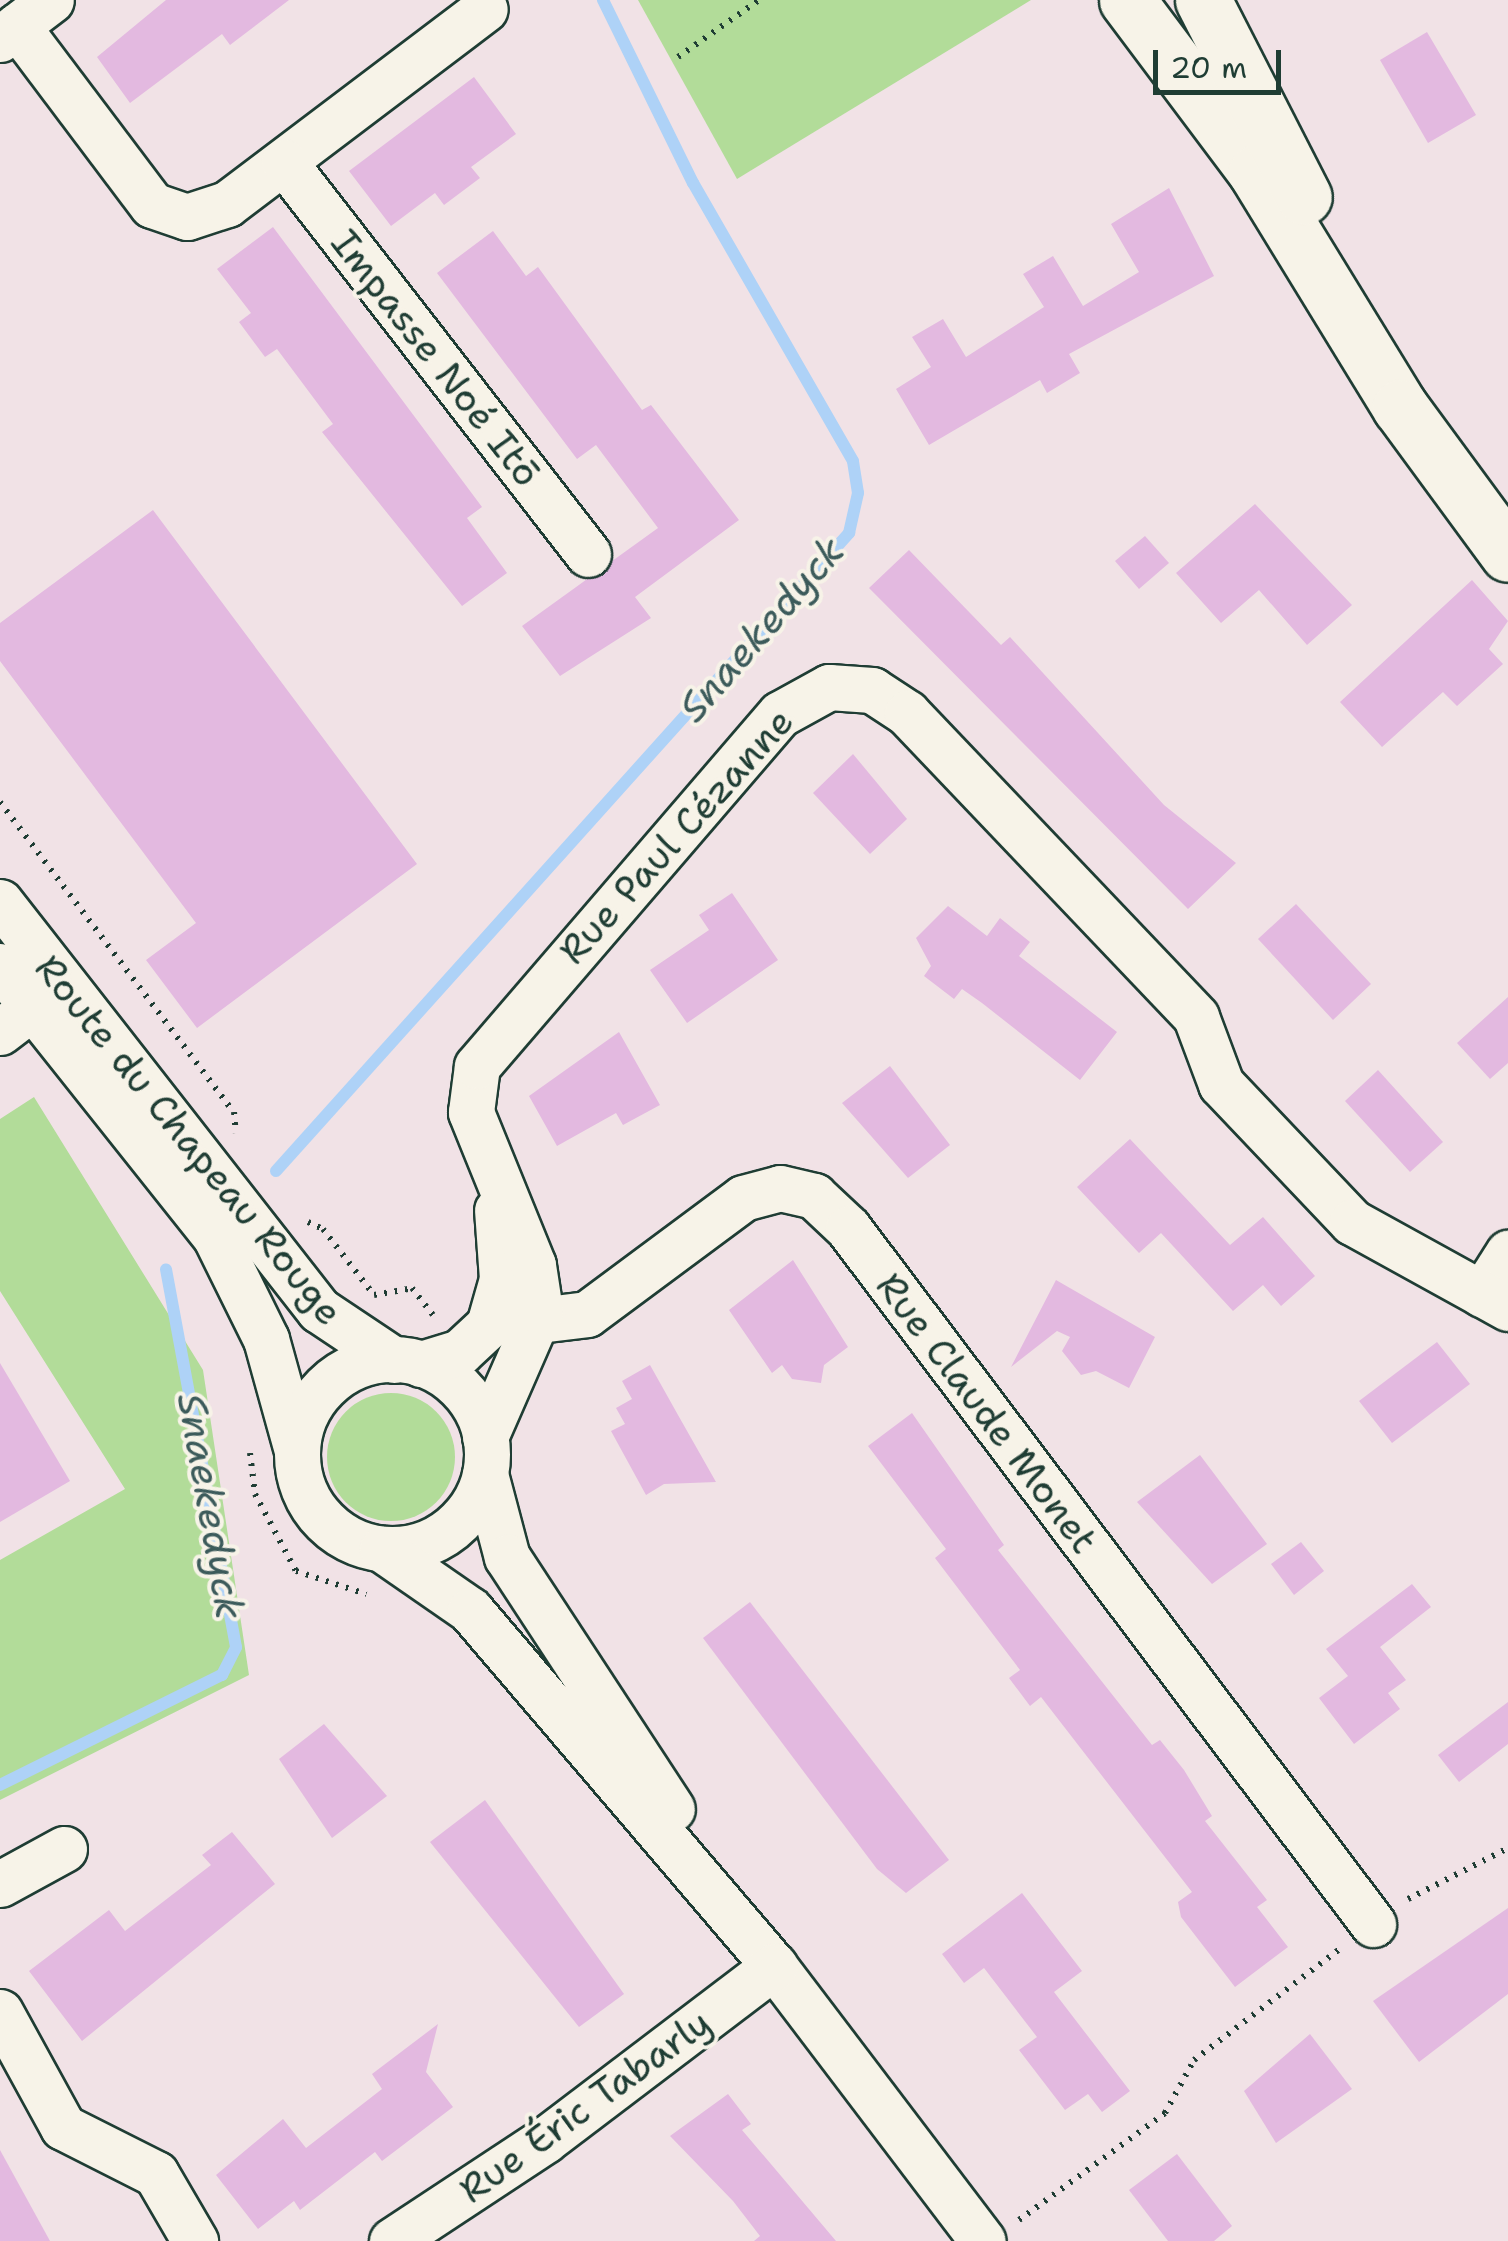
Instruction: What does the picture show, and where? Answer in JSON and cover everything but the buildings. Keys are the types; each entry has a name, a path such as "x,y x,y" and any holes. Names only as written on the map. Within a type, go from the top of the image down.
{"main road":[{"path":"1128,0 1256,172 1400,407 1508,554"},
{"path":"1203,0 1338,260 1508,515"}],"street":[{"path":"23,22 161,211 213,212 486,9"},
{"name":"Impasse Noé Itō","path":"284,162 588,554"},
{"name":"Rue Paul Cézanne","path":"468,1347 496,1308 503,1261 490,1169 470,1100 490,1047 780,714 814,691 859,687 894,702 1189,1008 1221,1084 1334,1205 1379,1240 1495,1301"},
{"name":"Route du Chapeau Rouge","path":"0,902 31,1008 320,1310 407,1362"},
{"name":"Route du Chapeau Rouge","path":"0,966 216,1238 266,1339 297,1453"},
{"name":"Rue Paul Cézanne","path":"490,1169 533,1264 539,1320"},
{"name":"Rue Claude Monet","path":"496,1308 539,1320 600,1307 743,1198 780,1188 814,1196 1373,1924"},
{"path":"1495,1301 1508,1253"},
{"path":"382,1549 444,1534 470,1508 485,1456 539,1320"},
{"path":"468,1347 407,1362 357,1366 320,1392 297,1453 324,1521 382,1549 456,1595 774,1966 994,2235"},
{"path":"407,1362 466,1395 485,1456 500,1544 558,1646 774,1966"},
{"path":"0,1884 64,1849"},
{"name":"Rue Éric Tabarly","path":"392,2241 545,2140 774,1966"},
{"path":"0,2012 63,2127 156,2174 195,2241"}],"path":[{"path":"678,57 760,0"},
{"path":"0,802 234,1112 237,1144"},
{"path":"297,1218 324,1228 374,1295 412,1288 468,1347"},
{"path":"994,2235 1166,2113 1194,2060 1373,1924 1508,1848"}],"green space":[{"path":"638,0 1031,0 737,179"},
{"path":"34,1097 203,1370 249,1675 0,1800 0,1560 125,1489 0,1291 0,1119"},
{"path":"391,1393 416,1398 436,1412 450,1432 455,1457 450,1482 436,1502 416,1516 391,1521 366,1516 346,1502 332,1482 327,1457 332,1432 346,1412 366,1398"}],"waterway":[{"name":"Snaekedyck","path":"276,1171 849,533 858,493 853,461 693,183 603,0"},
{"name":"Snaekedyck","path":"0,1785 222,1675 236,1647 166,1269"}]}
